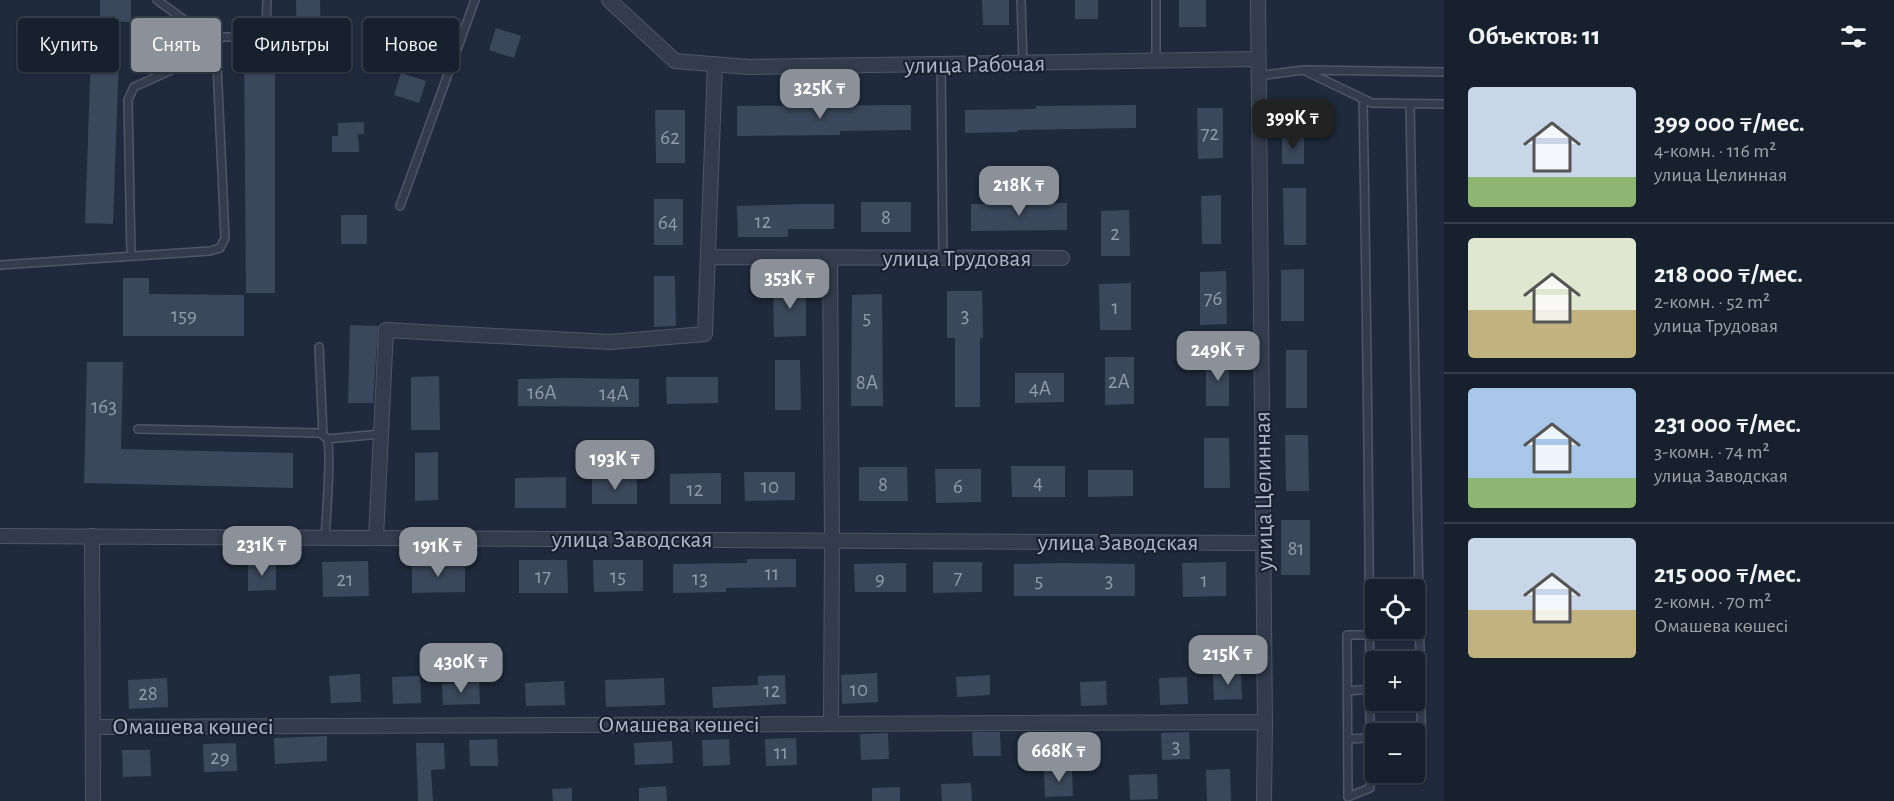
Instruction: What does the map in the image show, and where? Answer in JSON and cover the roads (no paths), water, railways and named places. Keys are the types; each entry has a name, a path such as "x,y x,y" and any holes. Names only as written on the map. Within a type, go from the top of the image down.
{"street":[{"name":"улица Рабочая","path":"609,0 675,61 748,67 1258,59"},
{"name":"улица Целинная","path":"1258,0 1264,801"},
{"path":"376,538 386,330 610,342 705,334 715,64"},
{"name":"улица Трудовая","path":"708,257 1062,258"},
{"path":"830,258 831,723"},
{"name":"улица Заводская","path":"0,536 1263,543"},
{"path":"92,536 93,801"},
{"name":"Омашева көшесі","path":"93,727 1265,722"}],"lane":[{"path":"157,0 180,18"},
{"path":"221,38 260,37 266,33 267,0"},
{"path":"400,206 475,0"},
{"path":"1022,0 1023,63"},
{"path":"1156,0 1156,61"},
{"path":"131,256 128,100 134,87 174,69 177,57 176,15"},
{"path":"940,64 943,258"},
{"path":"1258,76 1303,69 1444,72"},
{"path":"1303,69 1372,103 1444,104"},
{"path":"0,266 220,248 225,238 217,72"},
{"path":"1364,99 1369,579"},
{"path":"1410,104 1421,723"},
{"path":"319,347 325,437 329,455 325,538"},
{"path":"138,429 319,433 325,437 381,434"},
{"path":"1365,635 1347,635 1348,797 1370,788 1370,783"},
{"path":"1348,690 1365,689"},
{"path":"1348,739 1365,738"}]}
